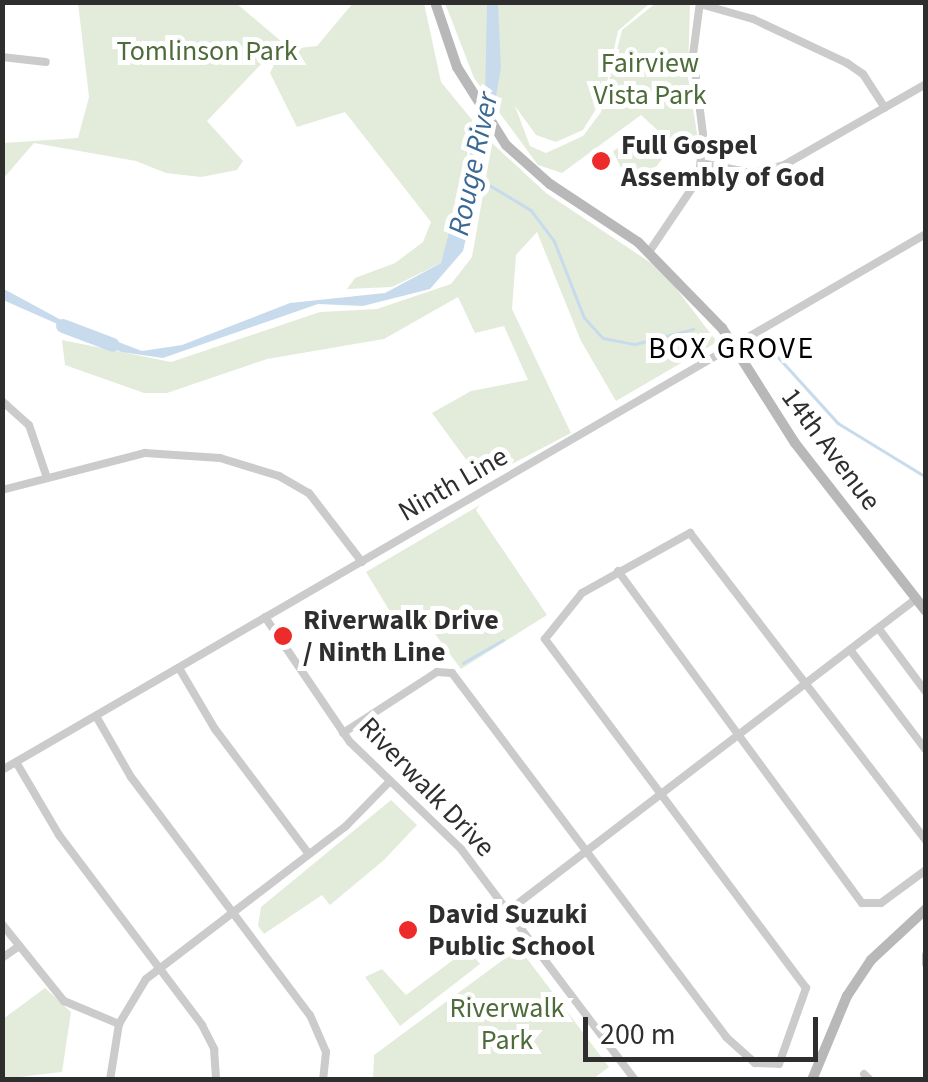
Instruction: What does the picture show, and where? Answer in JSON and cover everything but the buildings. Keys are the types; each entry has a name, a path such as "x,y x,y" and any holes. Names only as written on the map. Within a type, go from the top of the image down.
{"main road":[{"name":"14th Avenue","path":"435,2 472,94 506,144 550,184 649,252 734,347 796,443 926,611"},
{"path":"812,1080 846,996 872,960 926,909"}],"street":[{"path":"649,252 690,198 702,163 693,55 700,3 754,20 847,62 863,74 885,108"},
{"path":"2,58 46,62"},
{"path":"702,163 768,170 926,84"},
{"path":"638,242 662,234"},
{"name":"Ninth Line","path":"2,770 926,234"},
{"path":"2,402 29,425 47,478"},
{"path":"2,490 144,453 241,463 309,493 362,562"},
{"path":"343,733 437,672 452,673 738,1050 762,1066 779,1064 806,988 545,639 582,593 680,535 695,536 926,841"},
{"path":"618,571 737,738 862,902 881,903 926,870"},
{"path":"508,912 916,599"},
{"name":"Riverwalk Drive","path":"266,617 343,733 461,849 635,1080"},
{"path":"879,628 926,692"},
{"path":"850,651 926,750"},
{"path":"179,668 216,729 309,854"},
{"path":"96,716 132,777 319,1029 323,1080"},
{"path":"16,762 59,835 207,1032 216,1080"},
{"path":"110,1080 119,1024 137,989 159,967 309,854 390,781"},
{"path":"2,924 64,1002 119,1024"},
{"path":"2,958 19,946"},
{"path":"926,955 926,964"}],"green space":[{"name":"Tomlinson Park","path":"78,3 236,3 282,42 207,121 243,161 237,170 201,177 166,173 136,161 34,143 3,179 3,143 78,138 89,97"},
{"path":"353,3 424,3 441,82 473,121 455,227 441,263 392,287 347,289 355,278 395,263 423,242 431,222 345,112 297,127 270,73 281,50 317,46"},
{"name":"Fairview Vista Park","path":"445,3 650,3 618,31 604,96 583,130 556,142 536,135 515,106 530,146 546,153 583,136 601,112 622,30 656,3 690,3 688,77 699,146 680,151 641,115 562,173 538,165 474,78"},
{"path":"638,135 663,158 648,177 622,170 613,151"},
{"path":"492,143 546,193 663,271 717,342 616,401 581,341 537,232 516,255 512,309 571,433 470,486 473,469 432,413 471,391 528,380 504,326 475,333 458,297 384,339 267,359 167,393 144,393 65,365 62,340 171,362 320,312 377,309 451,284 472,257"},
{"path":"480,505 476,510 547,615 461,669 426,622 403,633 366,572"},
{"path":"391,800 417,825 384,860 330,905 322,895 264,934 258,926 261,907"},
{"name":"Riverwalk Park","path":"519,948 609,1067 593,1079 373,1079 374,1055"},
{"path":"468,949 480,964 400,1026 365,977 382,969 406,995"},
{"path":"45,988 71,1012 62,1072 3,1079 3,1019"}],"water":[{"path":"487,3 498,3 501,68 487,147 463,251 430,289 363,306 318,304 163,358 121,352 3,300 2,288 63,321 142,351 182,345 290,303 385,293 441,263 485,96"}],"waterway":[{"path":"481,180 531,210 554,240 584,317 603,338 635,344 693,329"},
{"name":"Rouge River","path":"63,326 113,345"},
{"path":"771,349 838,423 926,477"},
{"path":"463,663 503,640"}],"place":[{"name":"Full Gospel Assembly of God","path":"601,161"},
{"name":"Riverwalk Drive / Ninth Line","path":"283,636"},
{"name":"David Suzuki Public School","path":"408,930"}],"district":[{"name":"BOX GROVE","path":"732,349"}]}
